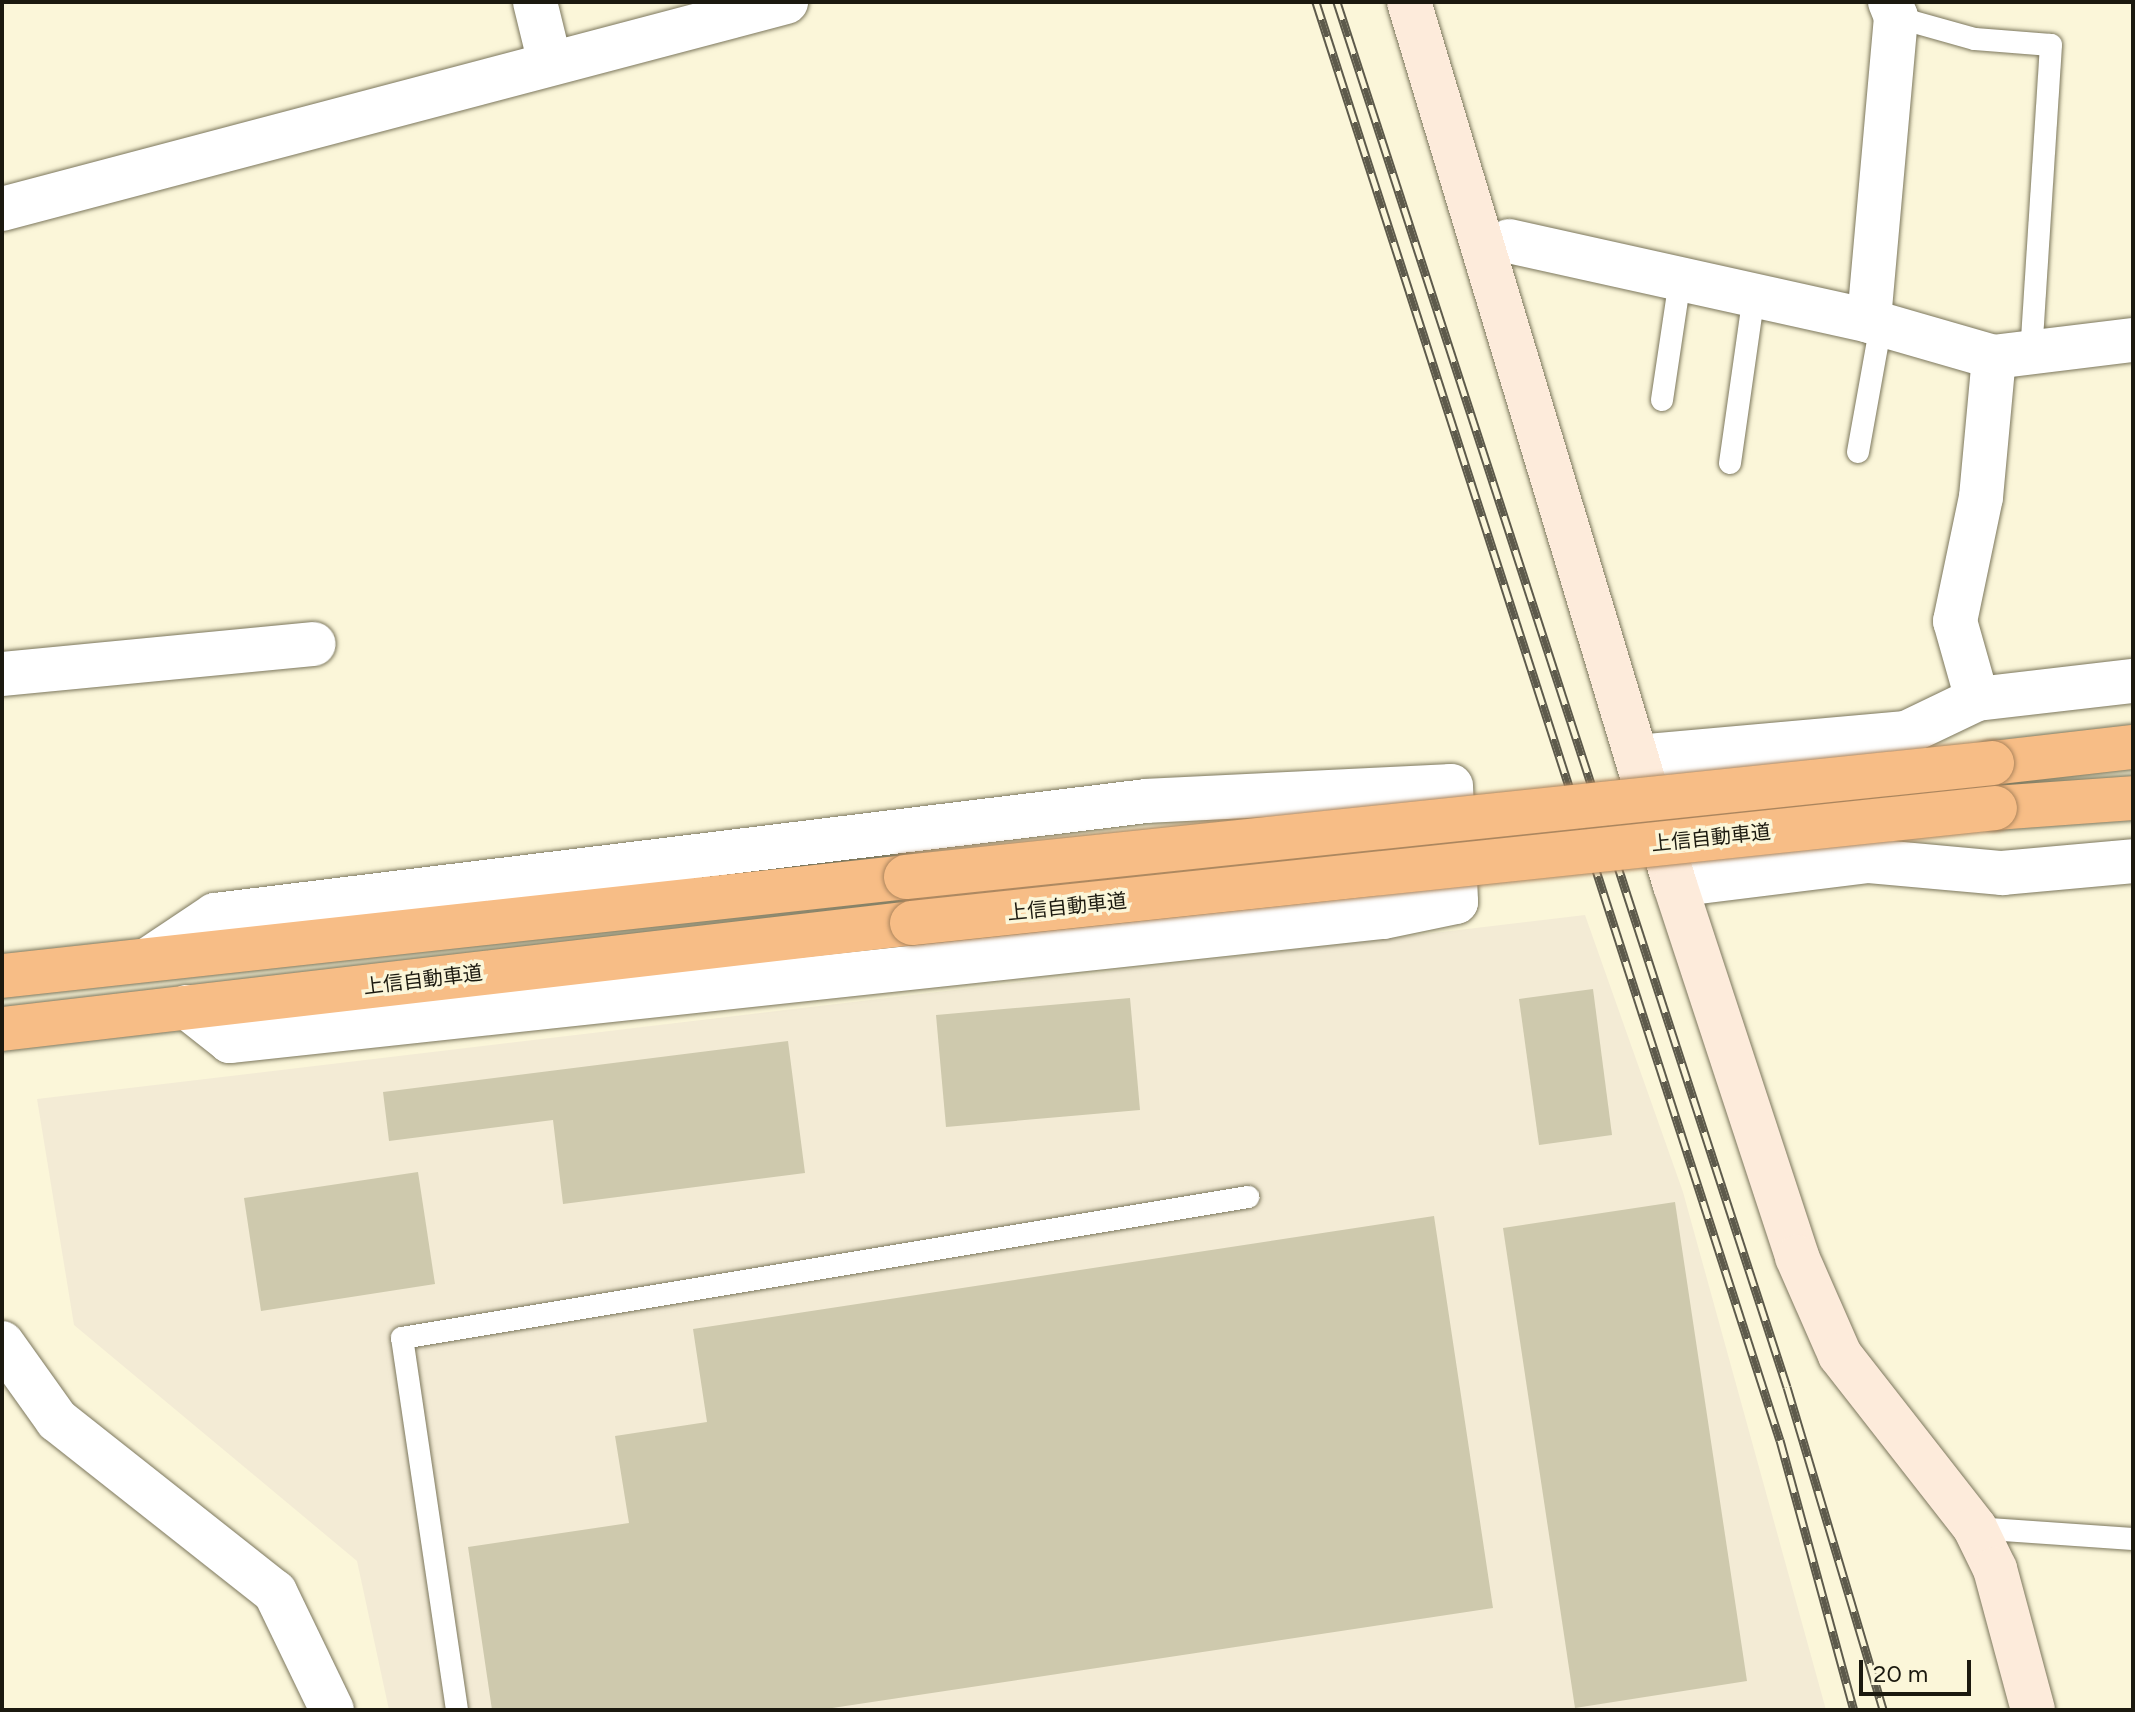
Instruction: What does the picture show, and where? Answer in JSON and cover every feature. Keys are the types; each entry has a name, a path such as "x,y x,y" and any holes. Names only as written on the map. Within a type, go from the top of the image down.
{"highway":[{"path":"2,976 152,957 2133,747"},
{"name":"上信自動車道","path":"2,1029 912,923 1995,808 2133,798"}],"street":[{"path":"535,2 550,63"},
{"path":"2,209 786,2"},
{"path":"1409,2 1675,885 1797,1257 1840,1355 1975,1528 1995,1569 2033,1710"},
{"path":"1875,322 1893,10"},
{"path":"1509,241 2012,354 2133,340"},
{"path":"1977,699 1955,621 2012,354"},
{"path":"2,674 314,644"},
{"path":"1637,757 1906,733 1977,699 2133,681"},
{"path":"152,957 215,915 1146,801 1451,786 1456,902 1383,917 230,1041 187,1007"},
{"path":"1675,885 1869,861 2002,873 2133,861"},
{"path":"2,1343 57,1420 275,1592 332,1710"}],"lane":[{"path":"1893,10 1975,39 2051,45 2012,354"},
{"path":"1662,400 1680,279"},
{"path":"1730,463 1754,295"},
{"path":"1858,452 1875,322"},
{"path":"457,1710 402,1338 1248,1197"},
{"path":"1975,1528 2133,1539"}],"shaded area":[{"path":"1585,915 1683,1192 1826,1710 389,1710 357,1561 74,1325 37,1099"}],"building":[{"path":"1593,989 1612,1135 1539,1145 1519,999"},
{"path":"1130,998 1140,1110 946,1127 936,1015"},
{"path":"788,1041 805,1173 563,1204 553,1120 389,1141 383,1092"},
{"path":"418,1172 435,1284 261,1311 244,1198"},
{"path":"1675,1202 1747,1681 1575,1708 1503,1228"},
{"path":"1434,1216 1493,1608 819,1710 492,1710 468,1547 629,1523 615,1436 707,1422 693,1329"}],"railway":[{"path":"1316,2 1780,1440 1854,1710"},
{"path":"1337,2 1787,1387 1883,1710"}]}
